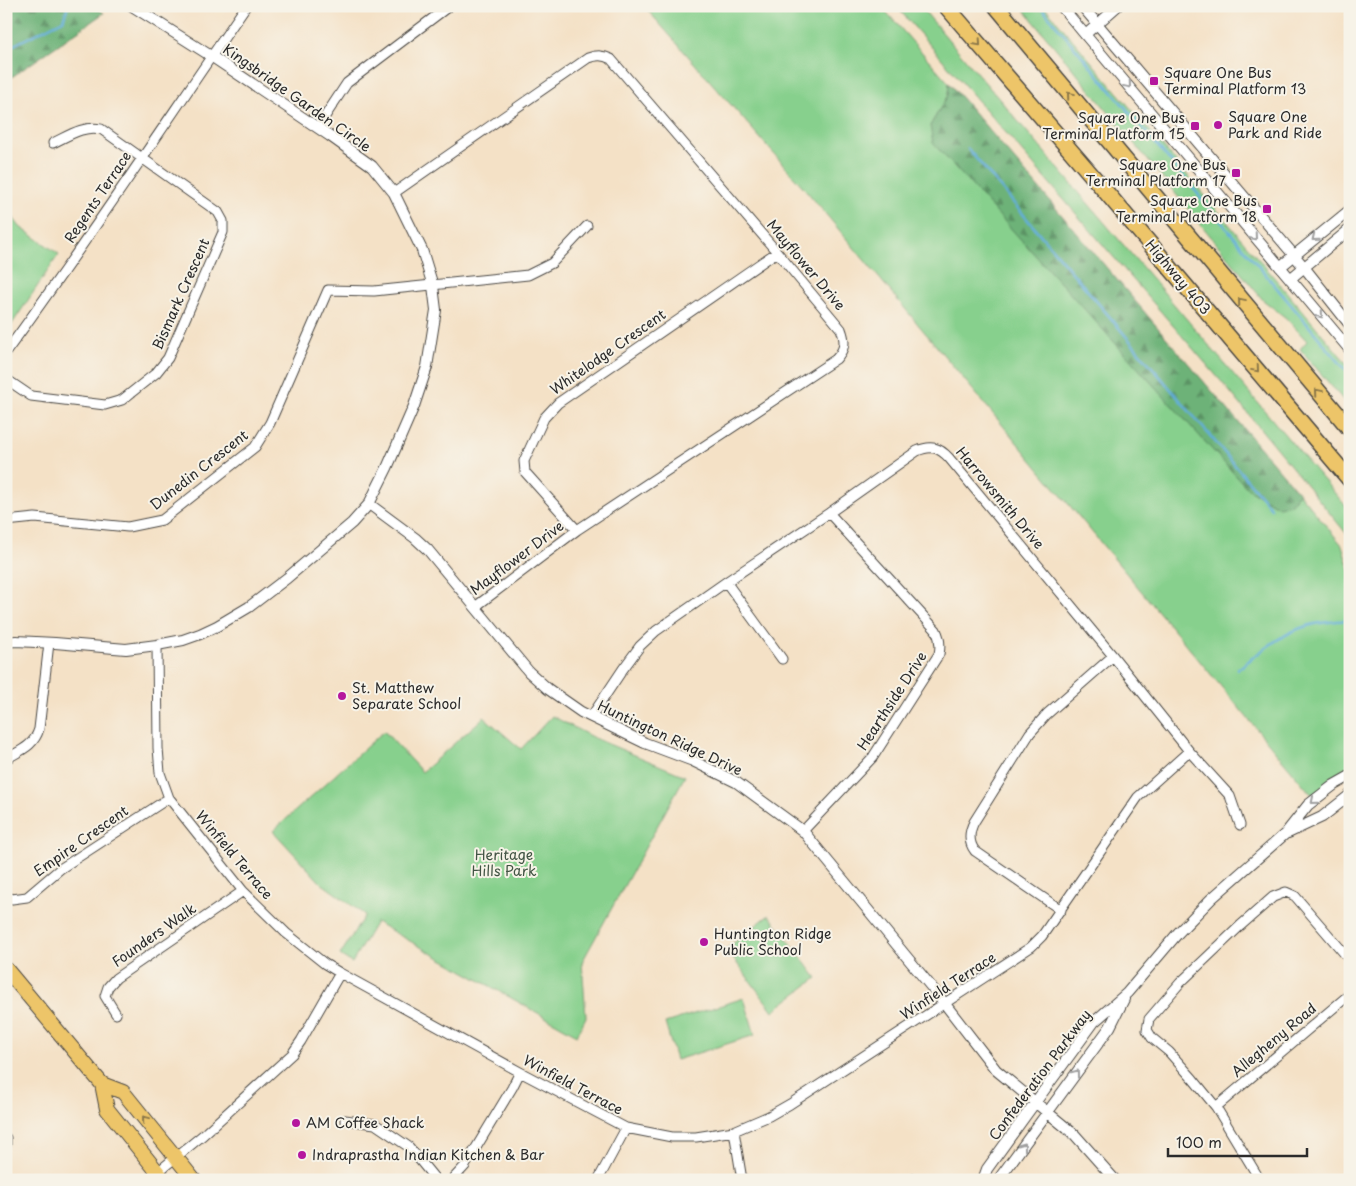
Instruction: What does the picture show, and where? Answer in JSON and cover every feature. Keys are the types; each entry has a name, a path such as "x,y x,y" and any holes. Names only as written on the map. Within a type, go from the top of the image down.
{"highway":[{"name":"Highway 403","path":"946,6 1350,480"},
{"path":"996,6 1350,429"}],"main road":[{"path":"6,969 102,1084 107,1109 157,1177"},
{"path":"102,1084 123,1092 194,1180"}],"street":[{"name":"Kingsbridge Garden Circle","path":"6,642 16,641 126,649 158,645 200,634 249,607 287,578 352,523 369,504 410,414 427,367 436,310 433,286 422,250 394,194 372,166 318,127 212,56 132,6"},
{"name":"Regents Terrace","path":"6,352 56,285 141,157 246,6"},
{"path":"318,127 346,83 449,6"},
{"path":"1061,6 1350,350"},
{"path":"1082,6 1304,267 1350,325"},
{"path":"1085,35 1118,6"},
{"name":"Mayflower Drive","path":"394,194 588,58 600,56 611,59 841,329 845,344 843,351 836,359 577,530 474,607"},
{"name":"Bismark Crescent","path":"6,378 31,396 105,405 122,400 156,373 168,358 223,232 223,221 218,212 101,129 92,127 81,130 53,143"},
{"path":"1280,267 1350,210"},
{"path":"433,286 528,275 552,263 587,226"},
{"path":"1290,279 1350,230"},
{"name":"Whitelodge Crescent","path":"577,530 525,472 524,461 544,418 558,402 777,252"},
{"name":"Dunedin Crescent","path":"6,520 35,518 128,527 162,520 255,447 270,423 328,290 374,291 433,286"},
{"name":"Harrowsmith Drive","path":"591,717 640,646 670,620 829,514 917,451 934,447 942,450 1113,656 1189,751 1230,796 1240,825"},
{"name":"Huntington Ridge Drive","path":"369,504 428,550 529,672 562,699 591,717 645,742 693,761 736,782 803,831 945,1004 996,1070 1075,1135 1115,1180"},
{"name":"Hearthside Drive","path":"803,831 874,757 939,654 941,647 936,630 829,514"},
{"path":"726,582 767,641 782,659"},
{"path":"6,759 31,745 37,738 48,643"},
{"name":"Winfield Terrace","path":"158,645 158,748 160,773 169,798 243,891 286,934 340,973 619,1126 672,1137 696,1137 734,1131 769,1116 1031,947 1042,936 1061,910 1138,798 1189,751"},
{"path":"1061,910 975,851 971,845 970,833 974,822 1030,733 1047,714 1113,656"},
{"name":"Confederation Parkway","path":"983,1180 988,1169 1034,1103 1094,1022 1127,993 1178,933 1211,899 1285,834 1308,805 1334,785 1350,776"},
{"name":"Confederation Parkway","path":"1285,834 1322,817 1350,795"},
{"name":"Empire Crescent","path":"6,896 12,899 26,897 60,869 169,798"},
{"name":"Founders Walk","path":"116,1014 105,996 108,987 116,978 243,891"},
{"path":"1260,1180 1216,1106 1169,1052 1152,1038 1147,1030 1149,1019 1180,983 1240,926 1273,897 1286,892 1295,896 1350,960"},
{"path":"157,1177 176,1157 292,1054 340,973"},
{"name":"Confederation Parkway","path":"998,1180 1110,1028 1127,993"},
{"name":"Allegheny Road","path":"1216,1106 1350,994"},
{"path":"452,1180 465,1166 520,1072"},
{"path":"345,1120 374,1124 409,1147 436,1180"},
{"path":"598,1180 626,1128"},
{"path":"734,1131 742,1180"},
{"path":"6,1138 6,1144"},
{"path":"908,1180 915,1179"}],"green space":[{"path":"15,6 94,6 104,13 6,81 6,14"},
{"path":"644,6 881,6 949,83 948,95 930,126 1291,504 1299,493 1342,545 1350,572 1350,772 1319,794 1311,794 804,188"},
{"path":"896,6 920,6 1350,511 1350,538 1227,388"},
{"path":"1021,6 1044,6 1350,367 1350,408 1300,349 1307,341 1286,318 1263,300"},
{"path":"949,83 1299,493 1291,504 1279,507 1248,489 933,143 930,126 948,95"},
{"path":"6,208 20,227 59,254 6,333"},
{"name":"Heritage Hills Park","path":"552,716 594,738 685,776 582,962 586,1017 577,1035 376,922 352,963 340,955 365,915 321,883 273,831 384,731 422,772 484,717 521,749"},
{"path":"769,915 817,978 773,1011 726,949"},
{"path":"744,998 755,1035 676,1060 665,1023"}],"waterway":[{"path":"6,49 63,20 68,6"},
{"path":"1040,6 1350,375"},
{"path":"968,149 1271,508"},
{"path":"1238,669 1271,644 1298,629 1334,621 1350,620"}],"place":[{"name":"Square One Bus Terminal Platform 13","path":"1154,81"},
{"name":"Square One Park and Ride","path":"1218,125"},
{"name":"Square One Bus Terminal Platform 15","path":"1195,126"},
{"name":"Square One Bus Terminal Platform 17","path":"1236,173"},
{"name":"Square One Bus Terminal Platform 18","path":"1267,209"},
{"name":"St. Matthew Separate School","path":"342,696"},
{"name":"Huntington Ridge Public School","path":"704,942"},
{"name":"AM Coffee Shack","path":"296,1123"},
{"name":"Indraprastha Indian Kitchen & Bar","path":"302,1155"}]}
